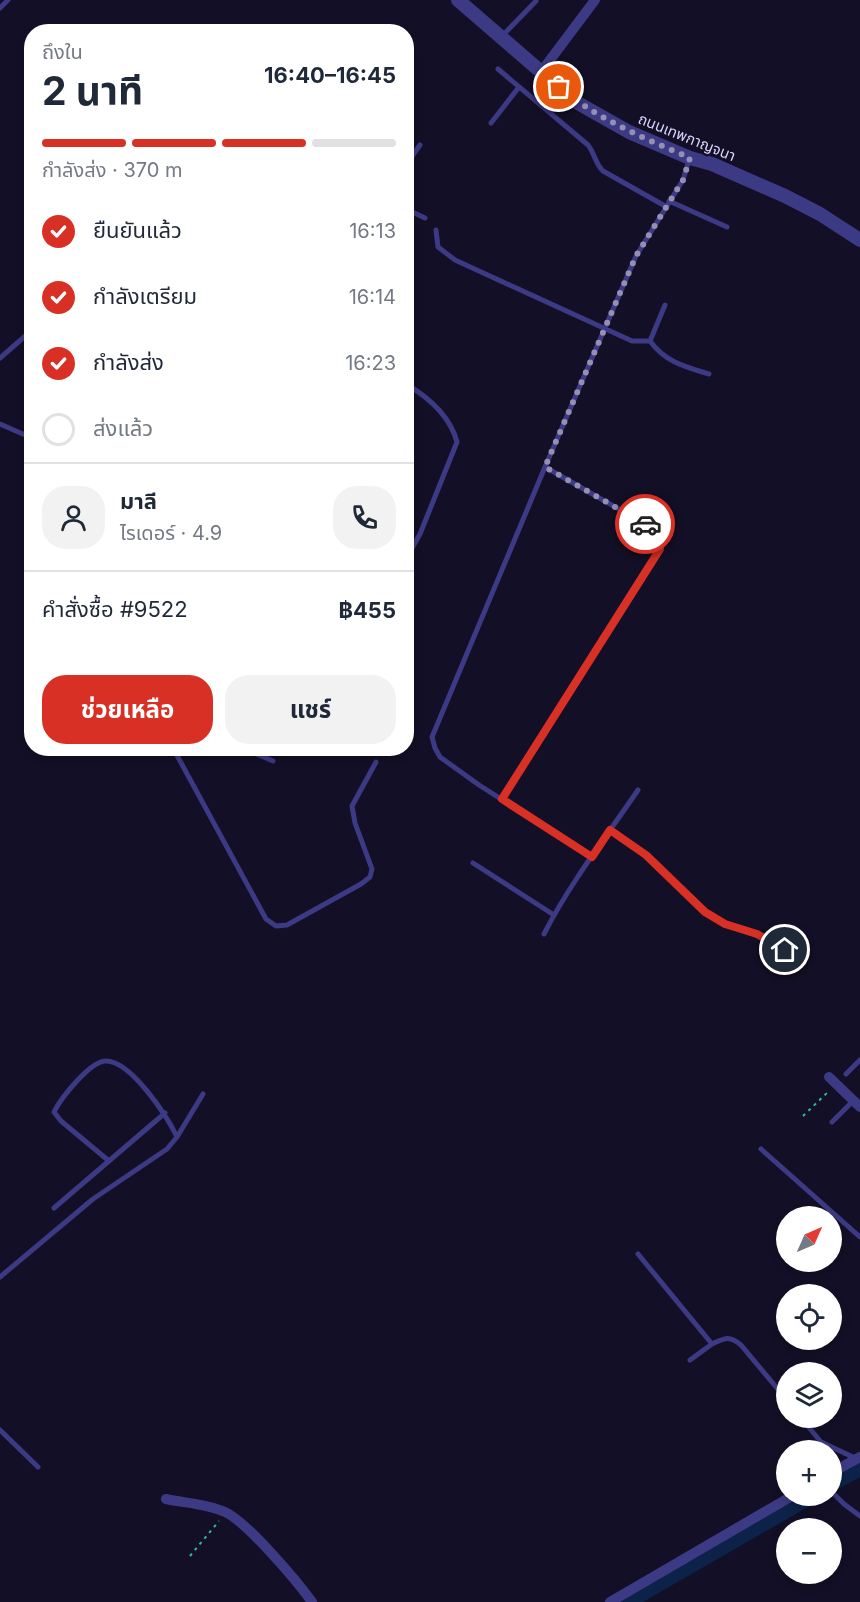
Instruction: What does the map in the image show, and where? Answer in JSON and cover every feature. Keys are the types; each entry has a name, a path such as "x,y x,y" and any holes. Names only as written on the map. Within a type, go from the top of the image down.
{"street":[{"name":"ถนนเทพกาญจนา","path":"458,0 576,102 629,132 690,158 712,164 785,196 820,214 860,240"},
{"path":"541,72 595,0"},
{"path":"832,1081 857,1104"},
{"path":"842,1467 858,1458"},
{"path":"166,1499 226,1512 242,1525 297,1581 312,1602"},
{"path":"610,1602 776,1505"}],"lane":[{"path":"0,8 8,0"},
{"path":"501,37 536,1"},
{"path":"498,69 588,145 593,151 596,164 603,171 667,204 727,227"},
{"path":"491,123 519,87"},
{"path":"414,153 420,144"},
{"path":"592,857 440,757 432,737 636,256 683,180 690,158"},
{"path":"414,213 425,218"},
{"path":"436,230 438,246 455,260 632,341 650,341"},
{"path":"650,341 664,305"},
{"path":"0,358 24,337"},
{"path":"650,341 657,350 676,364 709,374"},
{"path":"414,390 432,402 454,430 457,442 414,544"},
{"path":"0,424 24,434"},
{"path":"502,799 660,549 661,538 652,528 545,467"},
{"path":"177,756 266,919 276,926 287,925 370,877 372,869 355,823 352,806 376,762"},
{"path":"261,756 273,761"},
{"path":"544,934 554,915 638,790"},
{"path":"610,830 646,855 705,912 725,924 772,941 801,960"},
{"path":"473,863 554,915"},
{"path":"109,1161 61,1121 54,1112 93,1064 105,1060 128,1072 165,1113 177,1137"},
{"path":"846,1074 860,1060"},
{"path":"0,1277 93,1199 154,1158 177,1137 204,1094"},
{"path":"832,1122 857,1104"},
{"path":"54,1208 165,1113"},
{"path":"760,1149 860,1237"},
{"path":"638,1254 712,1344"},
{"path":"690,1360 712,1344 725,1338 734,1339 776,1387"},
{"path":"809,1428 819,1440"},
{"path":"0,1430 38,1467"},
{"path":"842,1451 858,1458"},
{"path":"842,1502 860,1516"}],"path":[{"path":"803,1116 832,1081"},
{"path":"190,1556 226,1512"}],"waterway":[{"path":"842,1479 860,1469"},
{"path":"629,1602 796,1506"}],"way so far":[{"path":"559,87 576,102 629,132 690,158 683,180 636,256 545,467 645,524"}],"route":[{"path":"645,524 661,538 660,549 502,799 592,857 610,830 646,855 705,912 725,924 772,941 785,950"}]}
